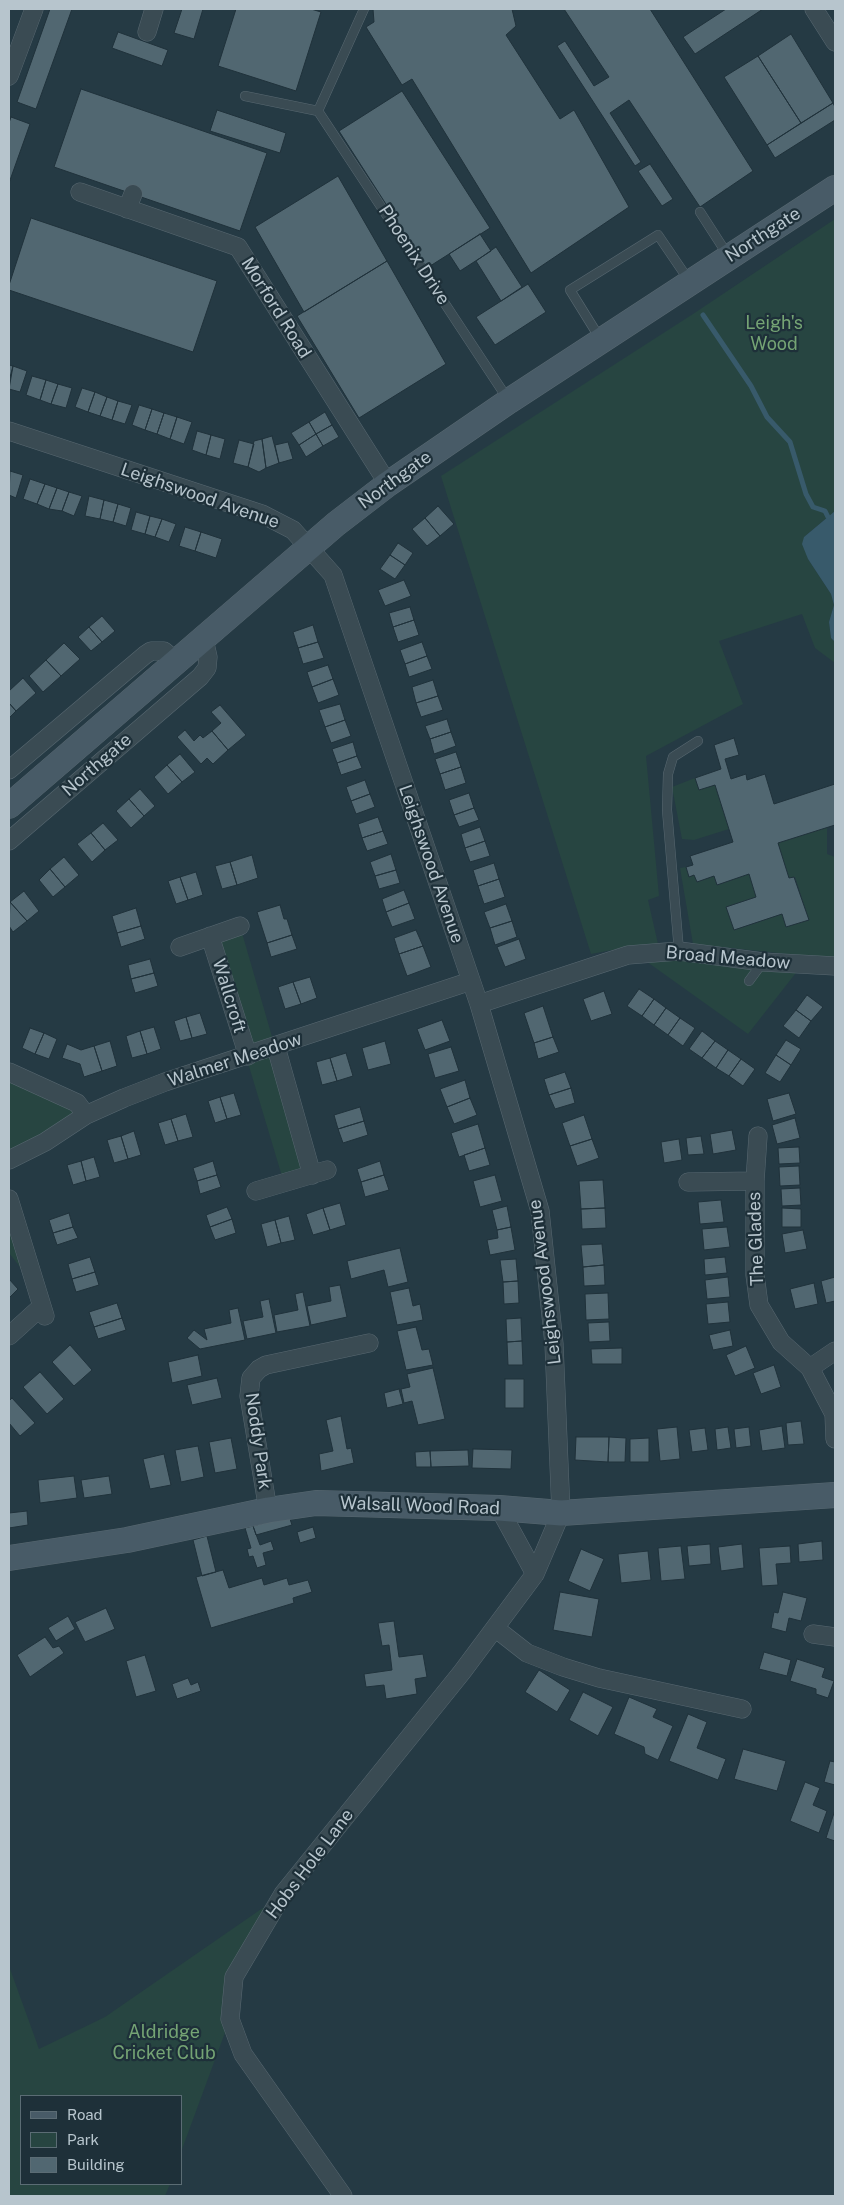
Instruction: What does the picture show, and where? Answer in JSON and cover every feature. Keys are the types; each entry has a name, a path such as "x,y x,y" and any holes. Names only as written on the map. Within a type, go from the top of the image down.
{"main road":[{"name":"Northgate","path":"9,806 336,524 388,484 509,401 835,188"},
{"name":"Walsall Wood Road","path":"9,1558 127,1540 268,1510 316,1503 499,1508 561,1513 835,1495"}],"street":[{"path":"9,76 34,9"},
{"path":"147,32 154,9"},
{"path":"814,9 835,42"},
{"name":"Morford Road","path":"80,192 130,201 238,247 388,484"},
{"name":"Leighswood Avenue","path":"9,431 262,514 293,530 333,575 479,1004 540,1211 554,1344 561,1513"},
{"name":"Northgate","path":"9,842 200,677 207,668 208,656 204,639"},
{"path":"9,770 144,655 151,651 164,651 177,662"},
{"name":"Wallcroft","path":"180,947 240,926"},
{"name":"Wallcroft","path":"210,936 248,1056"},
{"name":"Broad Meadow","path":"479,1004 628,955 679,951 763,962 835,966"},
{"name":"Walmer Meadow","path":"9,1160 46,1142 86,1116 165,1082 276,1047 471,981"},
{"path":"256,1191 319,1173 276,1047"},
{"path":"9,1072 77,1103 86,1116"},
{"name":"The Glades","path":"758,1136 755,1181 755,1275 759,1305 780,1342 810,1368 834,1414 835,1439"},
{"name":"The Glades","path":"688,1182 755,1181"},
{"path":"9,1199 43,1311 9,1336"},
{"name":"Noddy Park","path":"268,1510 249,1396 251,1378 266,1364 370,1342"},
{"path":"810,1368 835,1350"},
{"path":"499,1508 535,1574"},
{"name":"Hobs Hole Lane","path":"343,2196 243,2054 230,2019 234,1977 283,1894 462,1672 535,1574 561,1513"},
{"path":"495,1628 527,1653 564,1667 599,1678 742,1709"},
{"path":"813,1634 835,1637"}],"lane":[{"path":"245,96 318,111 364,9"},
{"name":"Phoenix Drive","path":"318,111 509,401"},
{"path":"700,212 729,257"},
{"path":"601,341 570,290 658,235 690,282"},
{"path":"679,951 667,810 668,774 673,757 698,741"},
{"path":"749,981 763,962"}],"green space":[{"name":"Leigh's Wood","path":"835,219 835,511 804,537 808,559 831,594 834,605 829,622 831,638 835,642 835,663 815,648 802,614 719,641 743,704 646,756 659,896 648,900 658,944 591,954 441,476 693,314"},
{"path":"695,778 699,790 715,785 729,829 694,840 682,839 672,787"},
{"path":"827,827 827,854 835,857 835,959 693,944 680,868 686,867 689,877 694,875 697,882 714,876 717,885 749,874 756,897 726,907 734,930 782,914 786,927 809,920 795,877 789,878 778,843"},
{"path":"240,926 312,1175 284,1183 210,936"},
{"path":"677,955 799,969 748,1034 643,959"},
{"path":"9,1072 86,1115 9,1160"},
{"path":"9,1199 35,1286 9,1253"},
{"name":"Aldridge Cricket Club","path":"283,1894 234,1977 230,2019 182,2149 182,2095 20,2095 20,2185 170,2185 165,2196 9,2196 9,1966 39,2049 105,2017"}],"water":[{"path":"835,511 835,642 831,638 829,622 834,605 831,594 808,559 802,544 804,537"}],"building":[{"path":"50,9 72,9 36,109 17,102"},
{"path":"182,9 203,9 194,39 174,33"},
{"path":"236,9 311,9 321,12 296,91 218,66"},
{"path":"373,9 512,9 516,26 506,35 560,119 574,110 629,207 531,273 412,79 402,85 366,27 374,22"},
{"path":"564,9 650,9 753,171 700,207 629,100 610,113 641,162 635,166 557,46 565,41 594,86 609,77"},
{"path":"726,9 763,9 695,54 683,37"},
{"path":"118,32 168,50 162,66 112,48"},
{"path":"791,34 833,103 801,123 758,56"},
{"path":"758,56 801,123 767,145 724,77"},
{"path":"81,89 267,153 240,231 54,167"},
{"path":"402,91 490,228 427,268 339,131"},
{"path":"833,103 835,107 835,120 775,158 767,145"},
{"path":"217,110 286,133 280,153 210,131"},
{"path":"11,117 30,124 9,183 9,123"},
{"path":"650,164 673,199 662,206 638,171"},
{"path":"338,176 387,261 304,312 255,227"},
{"path":"31,218 217,281 193,352 9,290"},
{"path":"480,234 491,251 460,271 449,254"},
{"path":"496,247 522,287 501,301 476,261"},
{"path":"387,261 446,364 359,418 297,316"},
{"path":"528,284 546,312 495,345 476,317"},
{"path":"9,365 13,366 9,381"},
{"path":"13,366 27,371 20,392 9,389"},
{"path":"32,376 46,380 40,400 26,395"},
{"path":"46,380 58,384 51,404 40,400"},
{"path":"58,384 72,388 66,408 51,404"},
{"path":"82,388 95,392 88,412 75,407"},
{"path":"95,392 107,397 100,416 88,412"},
{"path":"107,397 118,401 112,420 100,416"},
{"path":"118,401 132,405 125,424 112,420"},
{"path":"139,405 152,409 145,430 132,425"},
{"path":"152,409 164,413 157,434 145,430"},
{"path":"325,412 332,425 316,434 309,422"},
{"path":"164,413 177,417 170,439 157,434"},
{"path":"177,417 192,422 184,444 170,439"},
{"path":"309,422 316,434 299,445 291,433"},
{"path":"332,425 339,437 323,446 316,434"},
{"path":"197,431 211,435 206,455 192,450"},
{"path":"316,434 323,446 306,457 299,445"},
{"path":"211,435 225,439 220,459 206,455"},
{"path":"272,436 279,463 266,468 262,439"},
{"path":"262,439 266,468 259,472 248,467 254,441"},
{"path":"239,440 254,444 248,467 233,463"},
{"path":"288,442 293,459 279,463 275,445"},
{"path":"10,471 23,475 16,498 9,495"},
{"path":"30,479 45,484 37,504 23,499"},
{"path":"45,484 57,488 49,509 37,504"},
{"path":"57,488 69,492 62,511 49,509"},
{"path":"69,492 82,496 74,516 62,511"},
{"path":"89,496 104,500 100,519 85,516"},
{"path":"104,500 118,504 113,522 100,519"},
{"path":"118,504 131,508 126,526 113,522"},
{"path":"438,506 454,524 440,536 425,518"},
{"path":"136,512 150,516 145,534 131,530"},
{"path":"150,516 162,519 155,537 145,534"},
{"path":"425,518 440,536 427,546 412,529"},
{"path":"162,519 176,524 169,542 155,537"},
{"path":"185,527 201,532 195,551 179,546"},
{"path":"201,532 222,539 216,558 195,551"},
{"path":"398,543 413,553 405,565 390,555"},
{"path":"390,555 405,565 395,579 380,569"},
{"path":"404,580 411,596 385,606 378,590"},
{"path":"410,607 414,620 393,627 389,613"},
{"path":"102,616 115,631 102,642 89,627"},
{"path":"414,620 419,635 398,642 393,627"},
{"path":"313,625 318,642 298,648 293,632"},
{"path":"89,627 102,642 91,651 78,637"},
{"path":"318,642 324,658 303,664 298,648"},
{"path":"422,642 427,656 405,664 400,650"},
{"path":"64,643 80,659 61,676 46,660"},
{"path":"427,656 432,669 409,677 405,664"},
{"path":"46,660 61,676 43,692 29,676"},
{"path":"328,665 333,679 312,687 307,672"},
{"path":"23,678 36,693 16,711 9,703 9,691"},
{"path":"333,679 339,695 318,703 312,687"},
{"path":"433,680 438,696 416,703 412,687"},
{"path":"438,696 443,710 421,717 416,703"},
{"path":"9,703 16,711 9,718"},
{"path":"340,704 345,720 325,727 319,710"},
{"path":"220,705 246,735 228,750 212,731 221,723 211,712"},
{"path":"447,719 451,732 430,739 425,726"},
{"path":"345,720 351,736 331,743 325,727"},
{"path":"185,730 194,741 200,735 203,738 212,731 228,750 213,764 207,758 201,764 177,737"},
{"path":"451,732 456,746 434,754 430,739"},
{"path":"734,738 739,755 725,759 731,779 746,774 747,780 765,774 774,804 835,784 835,825 778,843 789,878 794,877 809,920 786,927 782,914 734,930 726,907 756,897 749,874 717,885 714,876 697,882 694,875 689,877 686,867 693,865 690,856 733,842 715,785 699,790 695,778 721,769 714,745"},
{"path":"353,742 357,756 337,763 332,749"},
{"path":"456,752 461,767 440,774 435,759"},
{"path":"180,754 195,772 182,782 167,765"},
{"path":"357,756 362,768 341,775 337,763"},
{"path":"167,765 182,782 168,794 154,777"},
{"path":"461,767 466,783 445,790 440,774"},
{"path":"365,780 370,794 351,801 346,787"},
{"path":"140,789 155,806 144,816 129,799"},
{"path":"469,793 474,808 454,815 449,800"},
{"path":"370,794 375,807 356,814 351,801"},
{"path":"129,799 144,816 131,828 116,811"},
{"path":"474,808 479,820 459,827 454,815"},
{"path":"378,817 383,831 362,838 358,824"},
{"path":"103,823 118,840 105,850 91,833"},
{"path":"480,827 485,841 465,848 461,834"},
{"path":"383,831 388,844 367,851 362,838"},
{"path":"91,833 105,850 92,862 77,844"},
{"path":"485,841 490,856 470,862 465,848"},
{"path":"391,854 396,870 375,876 370,862"},
{"path":"252,855 258,878 237,885 230,862"},
{"path":"64,857 79,875 65,887 50,869"},
{"path":"230,862 237,885 222,889 215,866"},
{"path":"494,863 499,879 478,886 473,870"},
{"path":"50,869 65,887 53,897 39,880"},
{"path":"396,870 400,883 379,889 375,876"},
{"path":"196,872 203,895 188,900 180,877"},
{"path":"180,877 188,900 176,904 168,881"},
{"path":"499,879 505,897 484,904 478,886"},
{"path":"404,890 409,903 386,912 382,899"},
{"path":"24,891 39,911 27,921 10,902"},
{"path":"10,902 27,921 13,932 9,926"},
{"path":"409,903 415,919 392,927 386,912"},
{"path":"506,904 512,921 490,928 484,912"},
{"path":"280,905 292,935 267,943 257,912"},
{"path":"136,908 141,926 117,933 112,916"},
{"path":"512,921 517,937 495,945 490,928"},
{"path":"141,926 145,939 121,947 117,933"},
{"path":"416,930 423,946 399,954 394,938"},
{"path":"292,935 297,949 271,957 267,943"},
{"path":"519,939 526,959 505,967 497,947"},
{"path":"423,946 431,967 407,976 399,954"},
{"path":"150,959 154,973 131,979 128,965"},
{"path":"154,973 158,986 135,993 131,979"},
{"path":"310,977 317,998 301,1004 293,982"},
{"path":"293,982 301,1004 285,1009 278,987"},
{"path":"639,989 654,999 642,1016 627,1006"},
{"path":"604,991 612,1014 591,1021 583,999"},
{"path":"807,995 823,1007 811,1021 796,1010"},
{"path":"654,999 666,1008 654,1025 642,1016"},
{"path":"543,1006 553,1037 534,1043 524,1013"},
{"path":"666,1008 680,1018 668,1035 654,1025"},
{"path":"796,1010 811,1021 799,1038 783,1026"},
{"path":"200,1013 207,1034 192,1038 186,1017"},
{"path":"186,1017 192,1038 180,1041 174,1021"},
{"path":"680,1018 695,1028 683,1046 668,1035"},
{"path":"442,1020 450,1041 425,1050 417,1029"},
{"path":"154,1027 161,1049 147,1054 140,1031"},
{"path":"30,1028 44,1033 35,1054 22,1048"},
{"path":"140,1031 147,1054 132,1058 126,1036"},
{"path":"702,1031 715,1041 702,1058 689,1049"},
{"path":"44,1033 57,1039 49,1059 35,1054"},
{"path":"553,1037 559,1052 538,1059 534,1043"},
{"path":"786,1040 801,1049 791,1065 776,1055"},
{"path":"110,1041 117,1066 102,1071 94,1046"},
{"path":"385,1041 391,1064 368,1070 362,1048"},
{"path":"715,1041 728,1050 716,1068 702,1058"},
{"path":"67,1044 81,1050 94,1046 102,1071 84,1077 80,1064 62,1058"},
{"path":"451,1047 459,1071 435,1078 428,1054"},
{"path":"728,1050 741,1059 729,1076 716,1068"},
{"path":"346,1053 353,1076 337,1081 330,1058"},
{"path":"776,1055 791,1065 780,1082 765,1073"},
{"path":"330,1058 337,1081 322,1085 316,1062"},
{"path":"741,1059 755,1069 743,1086 729,1076"},
{"path":"565,1072 571,1088 549,1095 544,1079"},
{"path":"465,1080 470,1098 447,1107 440,1089"},
{"path":"571,1088 575,1103 555,1109 549,1095"},
{"path":"234,1093 241,1115 227,1119 220,1097"},
{"path":"789,1093 796,1114 773,1121 767,1099"},
{"path":"220,1097 227,1119 215,1123 208,1101"},
{"path":"470,1098 477,1115 454,1124 447,1107"},
{"path":"360,1107 364,1121 338,1129 334,1115"},
{"path":"186,1114 193,1137 178,1141 171,1119"},
{"path":"584,1115 592,1139 570,1146 562,1123"},
{"path":"795,1118 800,1138 777,1144 772,1125"},
{"path":"171,1119 178,1141 165,1145 158,1123"},
{"path":"364,1121 368,1135 343,1143 338,1129"},
{"path":"478,1124 485,1148 459,1157 451,1133"},
{"path":"732,1130 736,1150 713,1154 710,1134"},
{"path":"134,1131 141,1155 128,1159 121,1136"},
{"path":"121,1136 128,1159 114,1163 107,1140"},
{"path":"701,1136 704,1154 688,1155 686,1138"},
{"path":"592,1139 599,1158 577,1166 570,1146"},
{"path":"679,1139 682,1160 664,1163 661,1142"},
{"path":"799,1147 800,1163 779,1164 778,1148"},
{"path":"485,1148 490,1165 469,1171 464,1155"},
{"path":"94,1157 100,1177 86,1181 81,1161"},
{"path":"81,1161 86,1181 73,1185 67,1165"},
{"path":"213,1161 217,1175 197,1181 193,1168"},
{"path":"380,1161 384,1175 361,1182 357,1169"},
{"path":"799,1166 800,1185 780,1186 779,1167"},
{"path":"217,1175 221,1187 200,1194 197,1181"},
{"path":"384,1175 389,1190 365,1197 361,1182"},
{"path":"495,1175 502,1201 480,1207 473,1181"},
{"path":"603,1180 605,1208 581,1209 579,1181"},
{"path":"800,1188 801,1205 782,1206 781,1189"},
{"path":"721,1200 724,1222 700,1224 698,1202"},
{"path":"340,1203 346,1225 330,1230 323,1208"},
{"path":"507,1206 511,1227 497,1230 492,1210"},
{"path":"227,1207 232,1219 210,1227 206,1215"},
{"path":"323,1208 330,1230 313,1235 306,1214"},
{"path":"605,1208 606,1228 582,1229 581,1209"},
{"path":"782,1208 801,1209 801,1227 782,1227"},
{"path":"69,1213 73,1227 53,1233 49,1220"},
{"path":"289,1216 295,1240 281,1243 275,1220"},
{"path":"232,1219 236,1233 215,1240 210,1227"},
{"path":"275,1220 281,1243 267,1247 261,1224"},
{"path":"73,1227 78,1238 57,1245 53,1233"},
{"path":"511,1227 515,1250 490,1255 487,1240 498,1238 497,1230"},
{"path":"727,1227 730,1247 704,1250 702,1229"},
{"path":"803,1230 807,1249 785,1253 782,1234"},
{"path":"602,1244 604,1265 583,1267 581,1245"},
{"path":"400,1248 408,1282 388,1287 384,1270 351,1279 347,1261"},
{"path":"90,1257 95,1272 72,1279 68,1264"},
{"path":"725,1257 727,1273 705,1275 704,1259"},
{"path":"516,1259 518,1281 503,1282 500,1260"},
{"path":"604,1265 605,1285 584,1286 583,1267"},
{"path":"95,1272 99,1285 76,1292 72,1279"},
{"path":"728,1277 730,1297 707,1299 705,1280"},
{"path":"835,1277 835,1301 826,1303 821,1281"},
{"path":"9,1279 18,1289 9,1298"},
{"path":"518,1281 519,1303 504,1304 503,1282"},
{"path":"814,1283 818,1304 795,1309 790,1289"},
{"path":"340,1285 347,1317 311,1325 307,1306 331,1301 329,1287"},
{"path":"409,1288 413,1306 420,1304 423,1320 397,1325 390,1292"},
{"path":"303,1292 310,1326 277,1332 274,1315 298,1310 295,1294"},
{"path":"608,1293 609,1319 586,1320 585,1294"},
{"path":"269,1299 276,1333 247,1339 243,1321 263,1317 260,1301"},
{"path":"728,1302 730,1322 708,1324 706,1304"},
{"path":"117,1303 122,1318 94,1327 89,1312"},
{"path":"238,1308 245,1340 200,1349 187,1338 194,1330 207,1340 204,1329 231,1323 229,1310"},
{"path":"122,1318 126,1330 98,1339 94,1327"},
{"path":"521,1318 522,1341 507,1342 506,1319"},
{"path":"609,1322 610,1341 589,1342 588,1323"},
{"path":"416,1327 422,1350 429,1349 433,1365 406,1370 397,1331"},
{"path":"730,1330 733,1346 713,1350 709,1335"},
{"path":"522,1341 523,1365 508,1365 507,1342"},
{"path":"70,1345 92,1370 74,1386 52,1362"},
{"path":"746,1346 755,1368 735,1376 726,1355"},
{"path":"622,1348 622,1364 592,1364 591,1349"},
{"path":"198,1355 202,1376 172,1383 168,1362"},
{"path":"774,1365 781,1387 761,1394 753,1373"},
{"path":"433,1368 445,1419 418,1425 412,1401 404,1403 401,1389 410,1387 407,1374"},
{"path":"40,1372 64,1399 47,1414 23,1387"},
{"path":"217,1378 222,1398 192,1405 187,1385"},
{"path":"505,1379 524,1379 524,1408 505,1408"},
{"path":"399,1389 403,1404 387,1408 384,1393"},
{"path":"12,1398 35,1423 20,1436 9,1423 9,1401"},
{"path":"341,1416 347,1449 351,1448 354,1463 321,1471 319,1454 333,1451 326,1420"},
{"path":"801,1421 804,1444 788,1445 786,1423"},
{"path":"782,1426 785,1448 762,1451 759,1430"},
{"path":"677,1427 680,1459 660,1461 657,1429"},
{"path":"728,1427 731,1448 717,1450 715,1429"},
{"path":"749,1427 751,1446 736,1448 734,1429"},
{"path":"705,1428 708,1450 692,1452 689,1430"},
{"path":"576,1437 609,1437 608,1462 575,1460"},
{"path":"609,1437 626,1438 625,1462 608,1462"},
{"path":"231,1438 237,1469 215,1473 209,1442"},
{"path":"649,1438 649,1462 630,1462 630,1439"},
{"path":"198,1446 204,1477 181,1482 175,1450"},
{"path":"473,1449 512,1450 511,1469 472,1468"},
{"path":"468,1450 469,1466 431,1467 430,1451"},
{"path":"430,1451 431,1467 416,1467 415,1452"},
{"path":"164,1454 171,1485 150,1489 143,1459"},
{"path":"74,1476 77,1498 40,1503 38,1480"},
{"path":"109,1476 112,1494 84,1498 81,1480"},
{"path":"27,1511 28,1525 9,1528 9,1513"},
{"path":"289,1516 292,1525 256,1535 253,1526"},
{"path":"253,1526 260,1545 271,1541 274,1550 263,1553 266,1565 257,1568 253,1556 249,1557 247,1549 251,1548 245,1528"},
{"path":"313,1527 316,1538 300,1543 297,1532"},
{"path":"207,1536 216,1572 202,1576 193,1540"},
{"path":"822,1541 823,1560 799,1562 798,1544"},
{"path":"710,1544 711,1564 689,1566 687,1546"},
{"path":"742,1544 744,1568 721,1571 718,1547"},
{"path":"681,1546 685,1579 661,1581 658,1548"},
{"path":"790,1546 791,1563 776,1564 778,1585 762,1586 759,1548"},
{"path":"581,1549 604,1559 590,1591 568,1581"},
{"path":"648,1551 651,1580 621,1583 618,1554"},
{"path":"223,1570 229,1588 262,1578 264,1585 287,1578 289,1585 308,1580 312,1592 293,1598 294,1603 211,1628 196,1577"},
{"path":"560,1592 599,1599 592,1637 553,1630"},
{"path":"783,1592 807,1598 801,1621 789,1618 786,1632 771,1628 774,1612 778,1613"},
{"path":"106,1608 115,1629 85,1642 75,1622"},
{"path":"68,1616 75,1629 56,1641 48,1628"},
{"path":"394,1621 399,1657 423,1654 427,1677 415,1679 417,1694 386,1699 384,1685 366,1687 364,1674 392,1670 389,1645 382,1646 378,1623"},
{"path":"45,1637 53,1648 59,1646 64,1653 30,1677 17,1655"},
{"path":"764,1652 791,1660 787,1676 759,1669"},
{"path":"145,1655 156,1691 136,1697 126,1661"},
{"path":"797,1659 825,1668 822,1677 834,1681 828,1698 816,1694 816,1689 790,1681"},
{"path":"539,1670 570,1690 557,1712 525,1692"},
{"path":"188,1678 191,1685 198,1682 201,1691 177,1699 172,1684"},
{"path":"583,1692 613,1707 598,1736 569,1720"},
{"path":"629,1697 657,1709 653,1717 673,1726 658,1760 645,1754 644,1747 614,1734"},
{"path":"688,1714 707,1722 697,1748 726,1759 718,1780 669,1761"},
{"path":"743,1749 786,1761 777,1791 734,1779"},
{"path":"830,1761 835,1762 835,1785 824,1782"},
{"path":"805,1782 820,1788 813,1805 827,1811 819,1833 790,1821"},
{"path":"835,1813 835,1841 826,1838"}],"waterway":[{"path":"703,315 751,386 767,417 790,442 806,494 813,507 825,511 828,517"}]}
